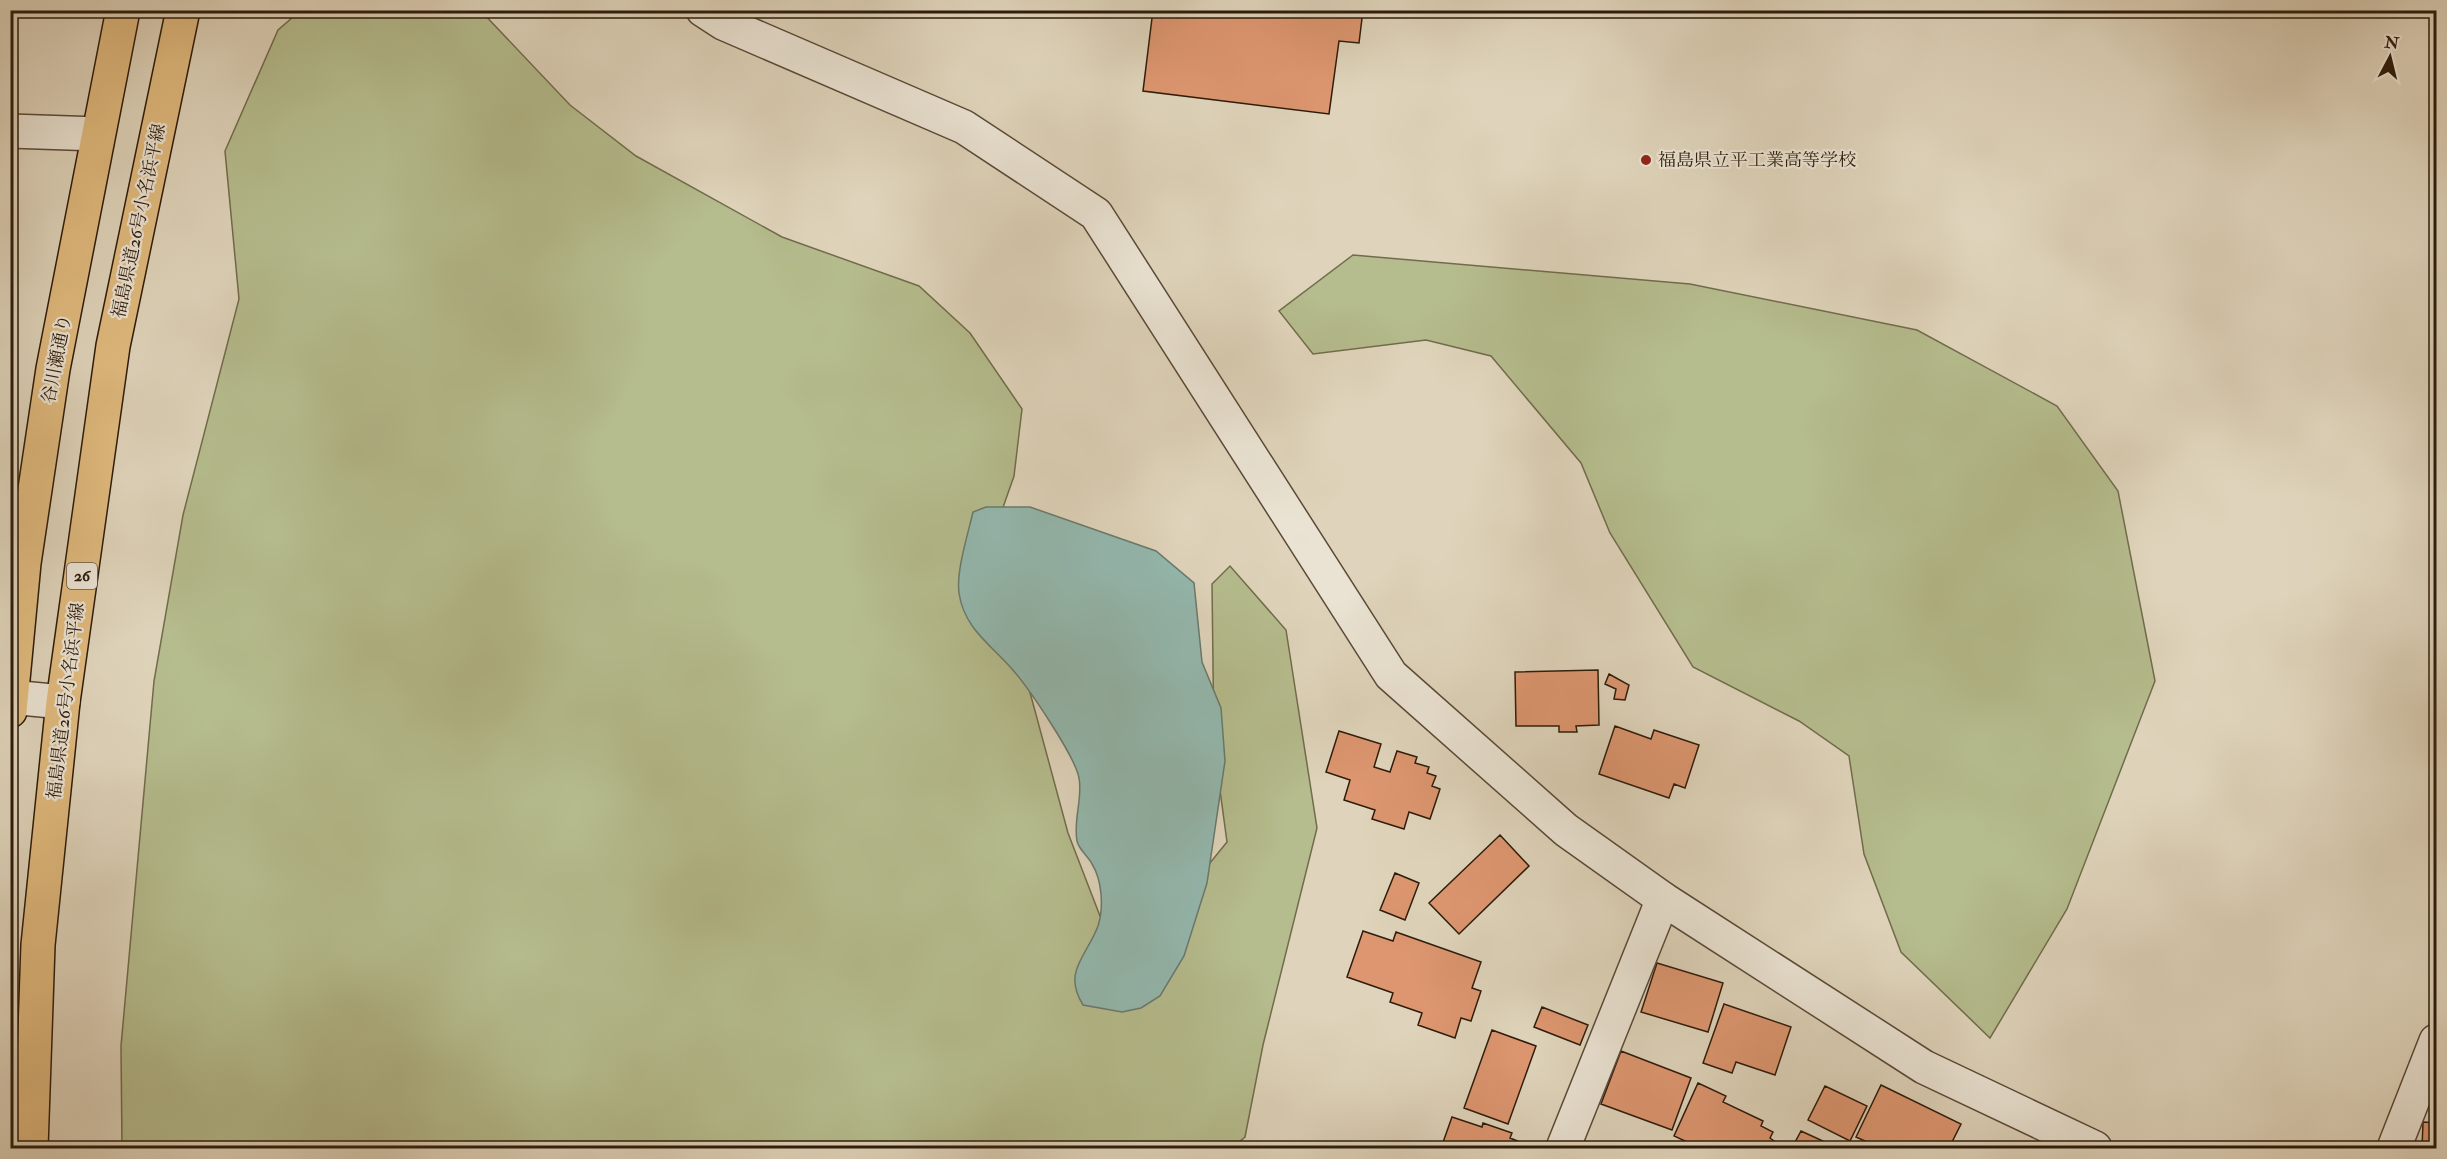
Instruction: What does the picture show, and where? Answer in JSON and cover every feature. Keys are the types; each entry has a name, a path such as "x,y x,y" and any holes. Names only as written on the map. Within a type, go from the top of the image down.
{"main road":[{"name":"谷川瀬通り","path":"11,702 24,563 50,392 123,10"},
{"name":"福島県道26号小名浜平線","path":"31,1149 38,945 63,702 113,346 183,10"}],"street":[{"path":"703,10 723,23 964,127 1096,214 1391,675 1566,830 1663,899 1924,1067 2095,1149"},
{"path":"10,131 98,134"},
{"path":"11,702 63,702"},
{"path":"1563,1149 1663,899"},
{"path":"2394,1149 2433,1060"}],"green space":[{"path":"300,11 481,11 570,105 636,156 782,237 919,286 970,333 1022,409 1014,476 987,553 1028,685 1068,833 1100,916 1162,922 1227,842 1214,746 1212,584 1230,566 1286,630 1317,828 1263,1045 1245,1137 1232,1148 122,1148 121,1046 154,681 183,515 239,299 225,151 278,30"},
{"path":"1353,255 1690,284 1917,330 2057,406 2118,491 2155,681 2067,909 1990,1038 1901,952 1864,854 1849,756 1799,721 1693,667 1610,533 1581,463 1491,356 1426,340 1313,354 1279,311"}],"water":[{"path":"986,507 1030,507 1156,551 1194,583 1202,662 1221,708 1225,761 1207,883 1184,956 1160,996 1141,1008 1122,1012 1083,1005 1077,993 1075,983 1078,964 1098,926 1101,902 1100,886 1095,870 1077,841 1079,778 1069,754 1029,691 972,626 966,616 959,593 961,564 973,512"}],"building":[{"path":"1153,10 1363,10 1359,43 1339,41 1329,114 1143,91"},
{"path":"1598,670 1599,725 1576,726 1577,732 1559,732 1559,726 1516,726 1515,672"},
{"path":"1609,674 1629,685 1625,700 1614,699 1616,689 1605,684"},
{"path":"1615,726 1651,739 1654,730 1699,745 1685,788 1674,784 1669,798 1599,774"},
{"path":"1339,731 1381,744 1374,767 1390,772 1397,751 1417,757 1415,763 1429,767 1427,773 1436,776 1432,786 1440,789 1430,819 1409,812 1404,829 1372,819 1375,810 1344,800 1350,780 1326,772"},
{"path":"1500,835 1529,866 1459,934 1429,903"},
{"path":"1395,873 1419,883 1405,920 1380,910"},
{"path":"1363,931 1393,941 1396,932 1481,962 1472,988 1481,991 1471,1021 1461,1018 1455,1038 1418,1025 1422,1013 1390,1002 1393,993 1347,977"},
{"path":"1657,963 1723,983 1708,1032 1641,1012"},
{"path":"1724,1004 1791,1027 1775,1075 1736,1062 1732,1073 1703,1063"},
{"path":"1542,1007 1588,1025 1580,1045 1534,1027"},
{"path":"1492,1030 1536,1046 1508,1124 1464,1108"},
{"path":"1621,1051 1691,1078 1672,1130 1601,1104"},
{"path":"1698,1083 1726,1096 1723,1102 1763,1121 1761,1126 1773,1132 1770,1138 1774,1141 1771,1148 1700,1148 1674,1136"},
{"path":"1881,1085 1961,1124 1949,1148 1870,1148 1872,1144 1856,1137"},
{"path":"1825,1086 1867,1106 1850,1141 1808,1120"},
{"path":"1452,1117 1482,1127 1483,1123 1512,1133 1510,1138 1535,1148 1441,1148"},
{"path":"2423,1122 2436,1123 2436,1148 2422,1148"},
{"path":"1801,1131 1838,1148 1792,1148"}],"place":[{"name":"福島県立平工業高等学校","path":"1646,160"}]}
